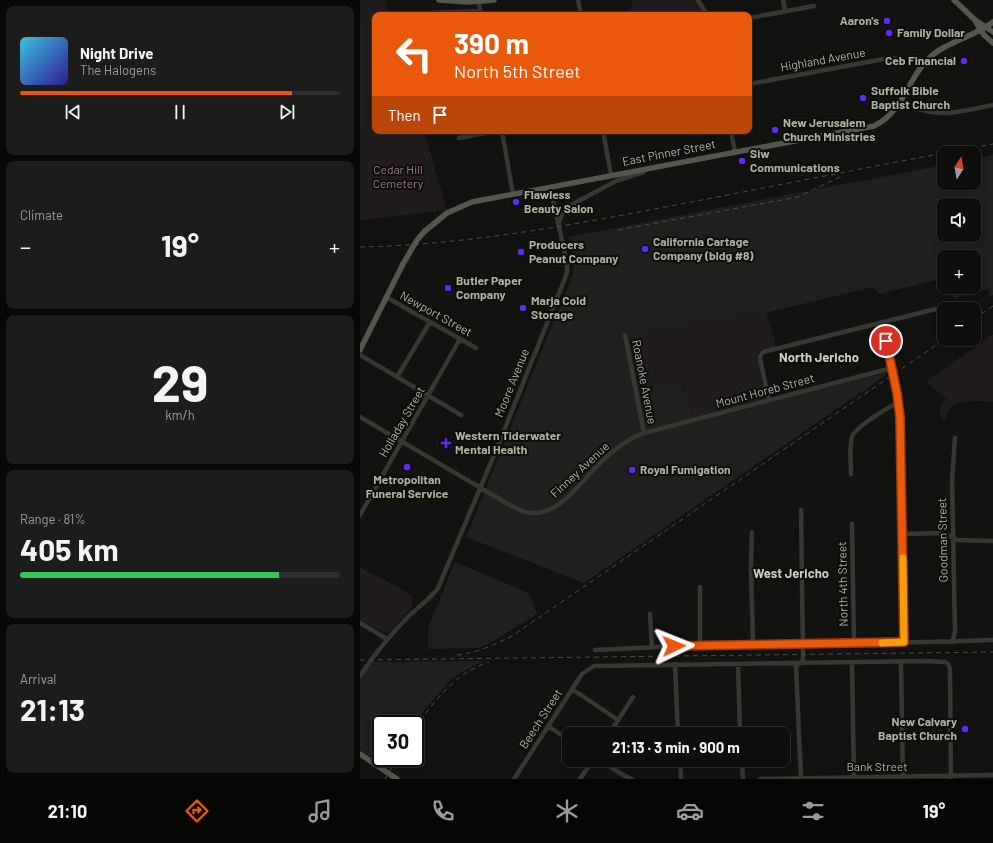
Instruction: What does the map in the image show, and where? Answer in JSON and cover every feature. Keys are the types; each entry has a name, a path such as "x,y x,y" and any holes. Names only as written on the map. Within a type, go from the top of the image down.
{"main road":[{"path":"439,0 455,2 494,0"},
{"path":"954,0 974,19 993,32"},
{"path":"974,19 980,30 993,43"},
{"name":"East Pinner Street","path":"360,350 413,245 425,231 447,213 472,202 867,128 886,119 896,108 922,66 932,55 993,22"},
{"path":"360,754 397,779"}],"street":[{"path":"578,0 580,12"},
{"path":"698,0 705,12"},
{"path":"783,0 785,11"},
{"path":"478,1 480,12"},
{"path":"752,17 814,6"},
{"name":"Highland Avenue","path":"752,83 884,59 894,58 900,60"},
{"path":"901,100 915,108 934,114 958,112 993,105"},
{"path":"459,138 481,134"},
{"path":"503,134 513,194"},
{"path":"604,134 611,175"},
{"path":"732,134 735,152"},
{"path":"558,226 562,214 568,207 604,187 625,177 677,163"},
{"name":"Moore Avenue","path":"360,676 387,639 438,588 567,272 567,263 550,187"},
{"name":"Newport Street","path":"386,297 476,348"},
{"path":"769,400 760,359 761,354 770,350 937,309"},
{"path":"397,377 430,322"},
{"path":"882,322 899,402 903,534 904,642"},
{"name":"Roanoke Avenue","path":"625,335 644,432"},
{"name":"Holladay Street","path":"360,515 460,339"},
{"path":"360,355 461,415"},
{"name":"Mount Horeb Street","path":"644,432 892,368"},
{"path":"852,474 851,441 853,433 874,417 899,402"},
{"name":"Finney Avenue","path":"360,417 508,504 526,512 536,513 548,511 558,505 605,458 630,439 644,432"},
{"name":"Goodman Street","path":"952,642 955,632 952,474 954,438"},
{"path":"801,510 803,659 801,663 796,666 801,778"},
{"name":"North 4th Street","path":"852,524 854,643"},
{"path":"752,532 751,558 753,644"},
{"path":"903,534 939,533 962,541 993,541"},
{"path":"700,588 700,645"},
{"path":"650,614 652,647"},
{"path":"360,623 387,639"},
{"path":"595,650 700,645 952,642 993,640"},
{"path":"852,662 854,778"},
{"path":"901,662 902,778"},
{"path":"678,727 675,664 945,662 949,666 950,679 951,778"},
{"name":"Beech Street","path":"514,779 572,689 586,670 600,665 675,664"},
{"path":"738,664 740,727"},
{"path":"572,689 618,720"},
{"path":"614,727 634,697"},
{"path":"548,726 562,735"},
{"path":"580,779 588,767"},
{"path":"610,767 626,778 632,779"},
{"path":"680,767 681,779"},
{"path":"742,767 742,779"},
{"name":"Bank Street","path":"760,779 951,778 993,775"}],"shaded area":[{"path":"993,155 993,295 990,298 988,289 981,291 981,250 937,250 937,280 879,294 873,287 749,317 739,410 889,373 584,583 466,537 573,274 573,258 568,237 937,166 937,190 981,190 981,158"},
{"path":"953,294 971,294 954,299"},
{"path":"455,562 529,593 537,614 487,645 475,648 428,649 428,628"},
{"path":"486,661 475,665 452,678 421,715 372,715 372,757 360,750 360,679 372,662"}],"green space":[{"name":"Cedar Hill Cemetery","path":"360,0 385,0 388,12 372,12 372,134 425,134 447,210 360,220"},
{"path":"631,0 696,0 703,12 628,12 632,7"},
{"path":"765,308 776,347 760,350 757,355 766,399 693,417 680,382 661,384 661,390 639,398 628,342 641,339 647,330 732,316"},
{"path":"993,334 993,402 970,401 958,403 950,409 945,421 941,417 940,407 943,401 948,400 926,382 976,346 981,346 981,343"},
{"path":"360,567 412,595 413,606 389,632 383,632 360,620"}],"railway":[{"path":"360,247 436,243 548,228 993,144"},
{"path":"618,230 798,197 842,176"},
{"path":"981,314 993,306"},
{"path":"457,655 478,650 512,636 937,344"},
{"path":"360,660 993,652"},
{"path":"424,715 438,698 456,680 466,673 489,662"},
{"path":"385,779 392,767"}],"slow traffic":[{"path":"882,643 904,642 903,558"}],"place":[{"name":"Aaron's","path":"887,21"},
{"name":"Family Dollar","path":"889,33"},
{"name":"Ceb Financial","path":"964,61"},
{"name":"Suffolk Bible Baptist Church","path":"863,98"},
{"name":"New Jerusalem Church Ministries","path":"775,130"},
{"name":"Siw Communications","path":"742,161"},
{"name":"Flawless Beauty Salon","path":"516,202"},
{"name":"California Cartage Company (bldg #8)","path":"645,249"},
{"name":"Producers Peanut Company","path":"521,252"},
{"name":"Butler Paper Company","path":"448,288"},
{"name":"Marja Cold Storage","path":"523,308"},
{"name":"Western Tiderwater Mental Health","path":"446,443"},
{"name":"Metropolitan Funeral Service","path":"407,467"},
{"name":"Royal Fumigation","path":"632,470"},
{"name":"New Calvary Baptist Church","path":"965,729"}],"district":[{"name":"North Jericho","path":"819,357"},
{"name":"West Jericho","path":"791,573"}],"route":[{"path":"674,646 904,642 900,417 897,393 886,341"}]}
